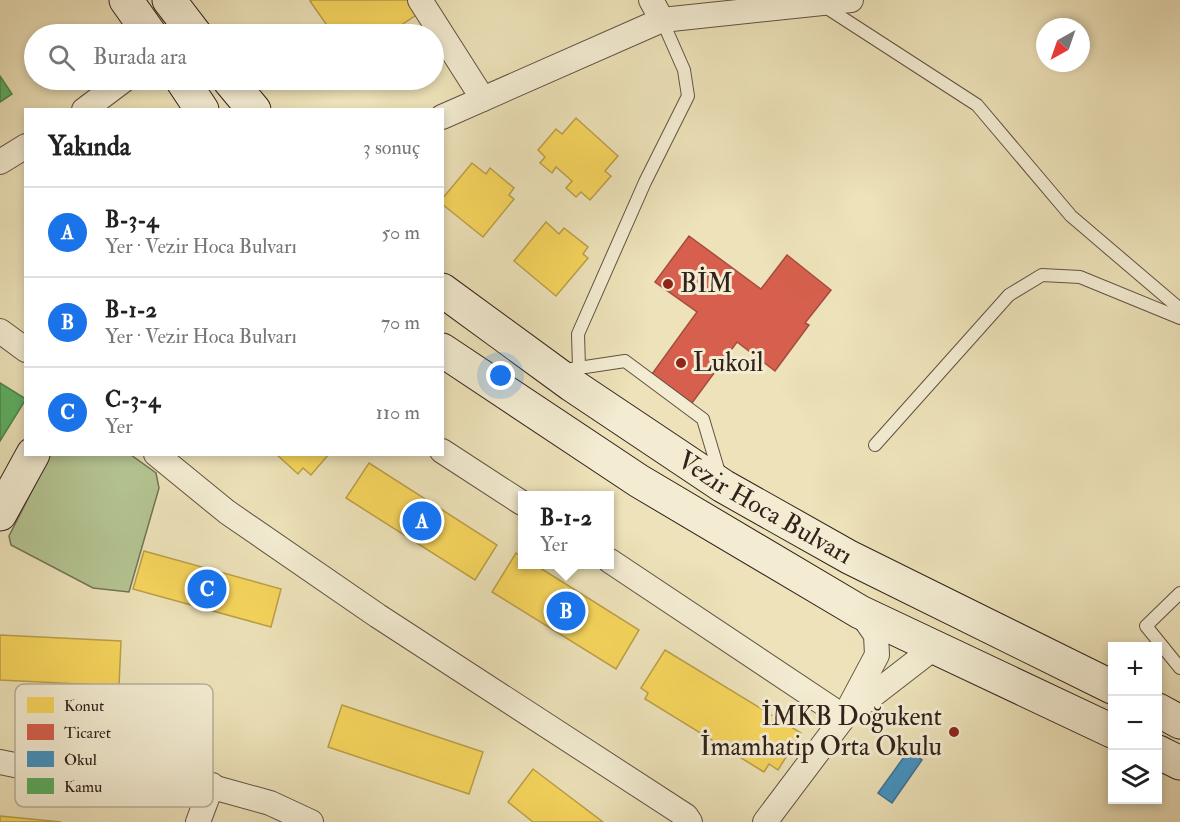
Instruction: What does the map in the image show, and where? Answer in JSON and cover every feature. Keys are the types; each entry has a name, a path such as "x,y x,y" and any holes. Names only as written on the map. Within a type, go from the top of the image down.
{"main road":[{"path":"126,0 143,24"},
{"path":"169,0 187,24"},
{"path":"189,90 201,108"},
{"path":"237,90 252,108"},
{"name":"Vezir Hoca Bulvarı","path":"444,291 567,370 723,486 849,557 1108,685"},
{"name":"Vezir Hoca Bulvarı","path":"444,351 639,481 860,612 1108,729"},
{"path":"0,514 32,456"},
{"path":"1162,712 1180,722"},
{"path":"1162,754 1180,763"}],"street":[{"path":"420,0 435,24"},
{"path":"444,116 483,99 657,10 851,0"},
{"path":"444,38 483,99"},
{"path":"87,108 111,90"},
{"path":"0,162 24,147"},
{"path":"0,331 24,349"},
{"path":"444,452 518,500"},
{"path":"158,456 236,519 378,616 687,816 690,822"},
{"path":"614,564 844,717"},
{"path":"765,822 844,717 877,655 876,635 860,612"},
{"path":"844,717 935,647"},
{"path":"0,762 15,765"},
{"path":"213,785 268,812 311,822"},
{"path":"198,822 204,807"}],"lane":[{"path":"820,3 977,105 1071,216 1180,309"},
{"path":"657,10 684,70 688,96 645,182 578,334 567,370 625,361 703,419 723,486"},
{"path":"875,446 1009,295 1042,275 1080,278 1180,318"},
{"path":"1180,593 1146,626 1180,668"}],"green space":[{"path":"49,456 132,456 156,473 159,488 129,592 93,588 11,545 9,536"}],"building: Konut":[{"path":"415,0 422,11 403,24 326,24 310,1"},
{"path":"576,118 618,156 605,171 611,176 590,200 581,192 576,197 566,188 572,181 556,167 552,173 540,163 545,157 538,150 556,129 562,134"},
{"path":"472,163 486,174 490,168 514,188 509,195 514,199 483,237 444,206 444,197"},
{"path":"546,222 559,234 564,228 588,247 583,254 588,258 556,296 514,261"},
{"path":"278,456 327,456 311,475 303,468 298,474"},
{"path":"369,463 497,545 475,580 346,498"},
{"path":"144,551 281,589 271,627 133,589"},
{"path":"516,553 518,554 518,569 542,569 639,630 616,669 492,592"},
{"path":"0,635 121,641 119,684 0,680"},
{"path":"665,650 801,733 778,770 769,764 764,772 645,699 648,693 641,688"},
{"path":"342,705 483,752 469,794 328,747"},
{"path":"533,769 603,822 533,822 508,802"},
{"path":"0,816 61,822 0,822"}],"building: Ticaret":[{"path":"689,236 761,289 787,255 831,290 805,323 809,325 775,371 737,342 692,403 652,374 697,312 655,282"}],"building: Okul":[{"path":"909,750 922,760 892,803 878,793"}],"building: Kamu":[{"path":"0,76 12,94 0,102"},
{"path":"0,383 24,398 24,402 0,441"}],"place":[{"name":"BİM","path":"668,284"},
{"name":"Lukoil","path":"681,363"},
{"name":"B-3-4","path":"422,521"},
{"name":"C-3-4","path":"207,589"},
{"name":"B-1-2","path":"566,611"},
{"name":"İMKB Doğukent İmamhatip Orta Okulu","path":"954,732"}]}
